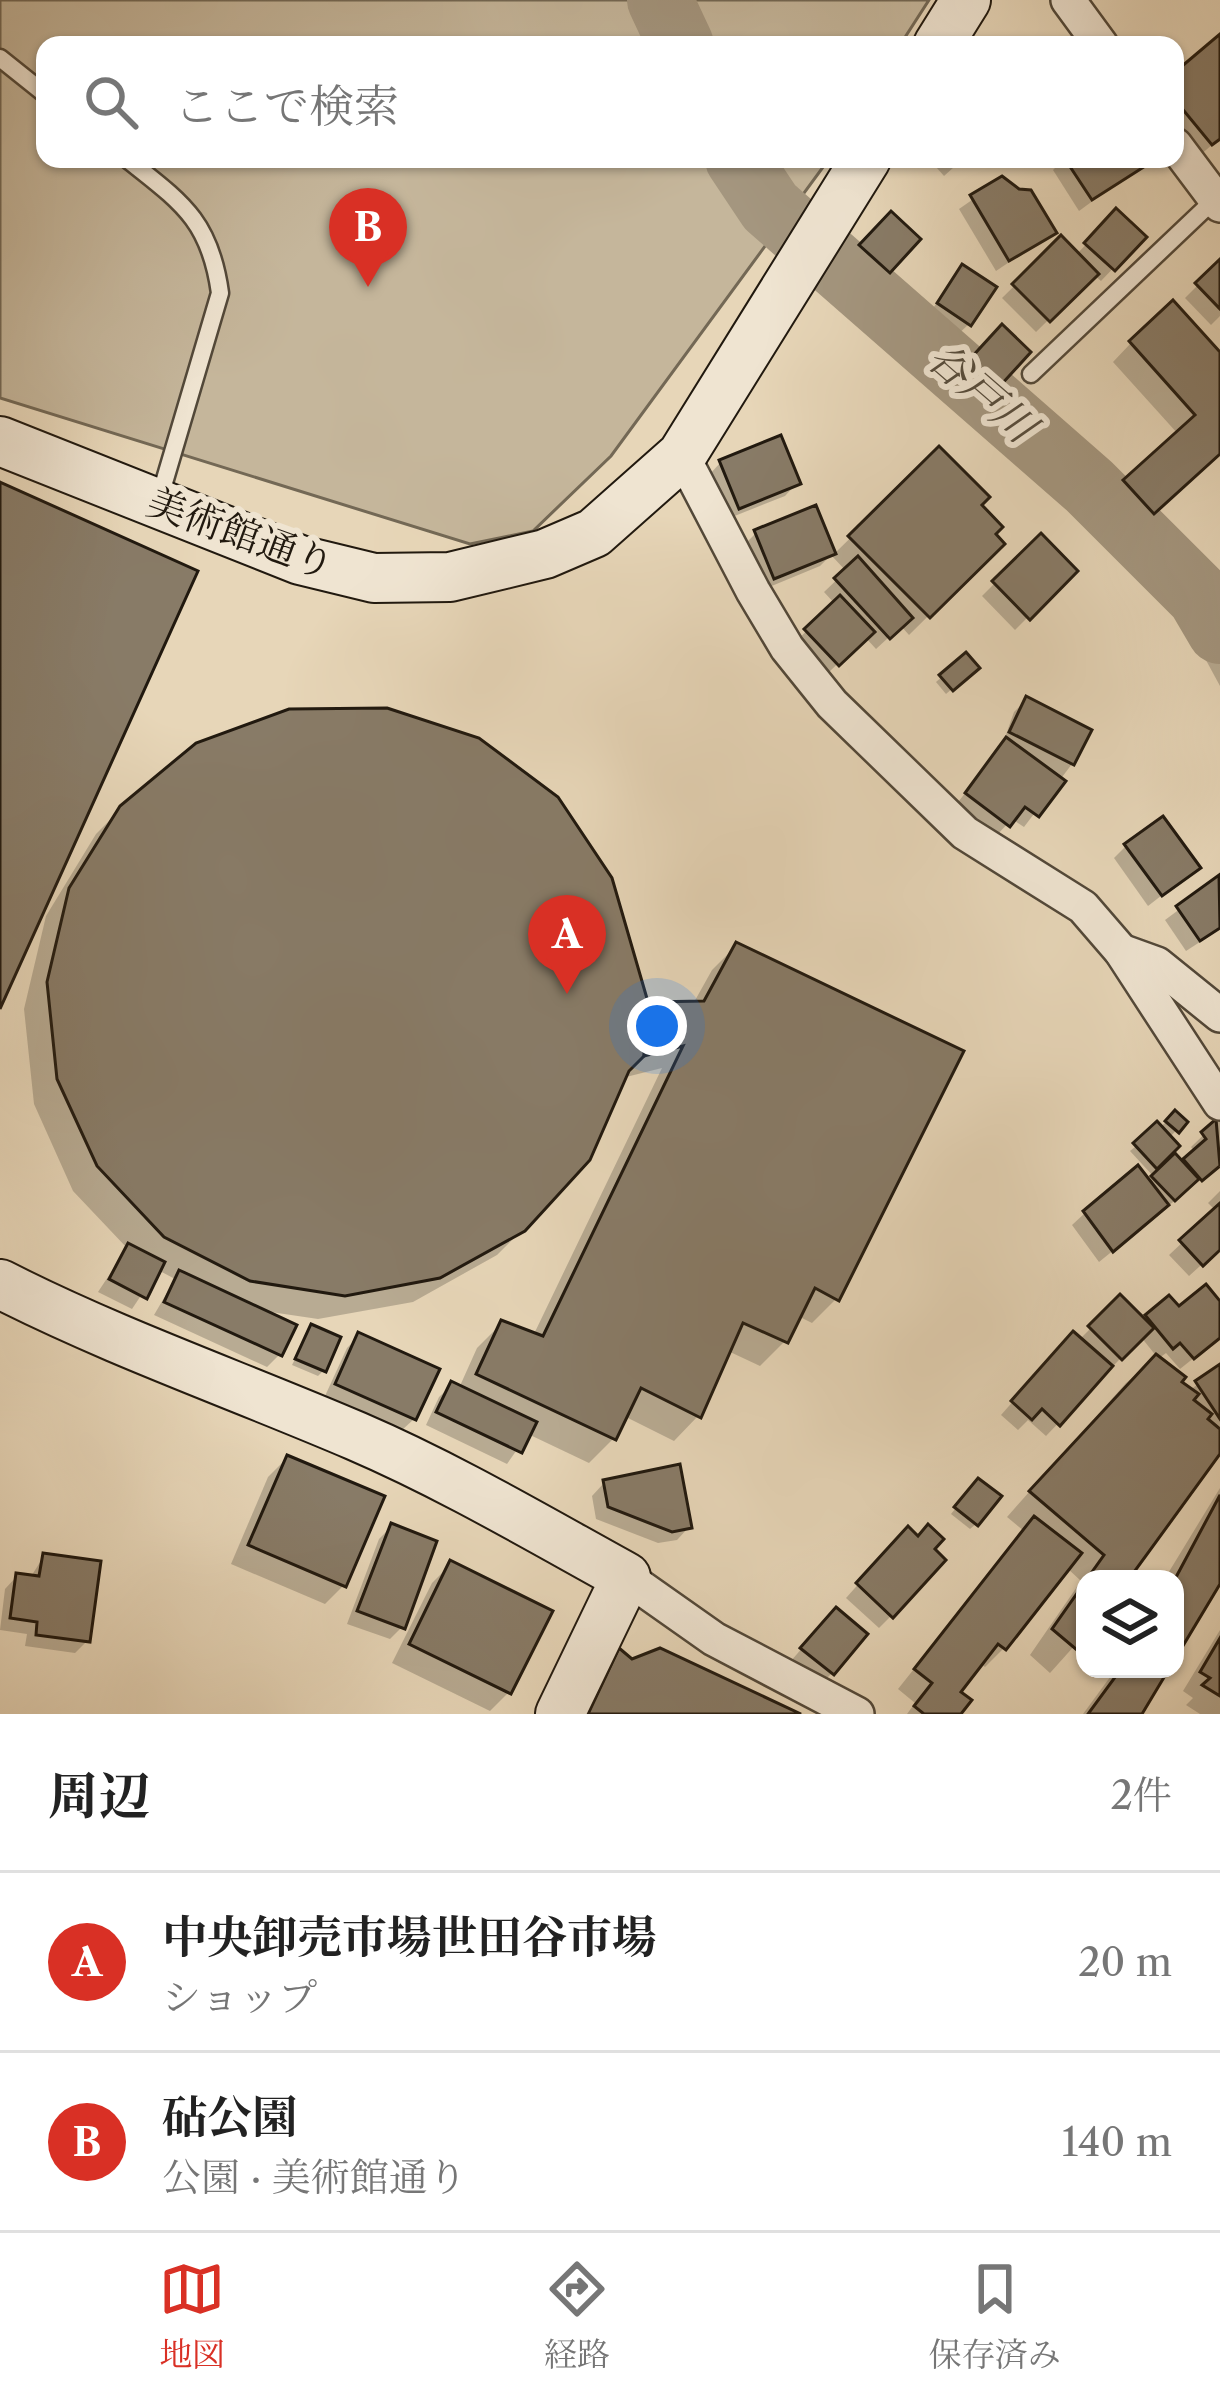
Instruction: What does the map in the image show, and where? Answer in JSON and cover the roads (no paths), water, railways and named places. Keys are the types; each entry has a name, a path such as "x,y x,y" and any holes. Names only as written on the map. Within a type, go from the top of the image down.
{"street":[{"path":"944,36 966,0"},
{"path":"1068,0 1094,36"},
{"path":"1184,157 1218,202"},
{"name":"美術館通り","path":"0,441 300,560 374,578 450,577 544,554 594,532 682,455 860,168"},
{"path":"682,455 753,591 832,704 965,833 1083,908 1121,951 1220,1103"},
{"path":"1121,951 1157,964 1220,1015"},
{"path":"0,1284 159,1358 358,1437 626,1577 714,1639 857,1714"},
{"path":"560,1714 626,1577"}],"lane":[{"path":"0,58 36,87"},
{"path":"138,168 190,209 216,262 220,292 158,503"},
{"path":"1031,374 1218,202"}],"waterway":[{"name":"谷戸川","path":"660,0 677,36"},
{"name":"谷戸川","path":"744,168 770,207 1089,486 1200,597 1220,631"}],"place":[{"name":"砧公園","path":"368,287"},
{"name":"中央卸売市場世田谷市場","path":"567,994"}]}
